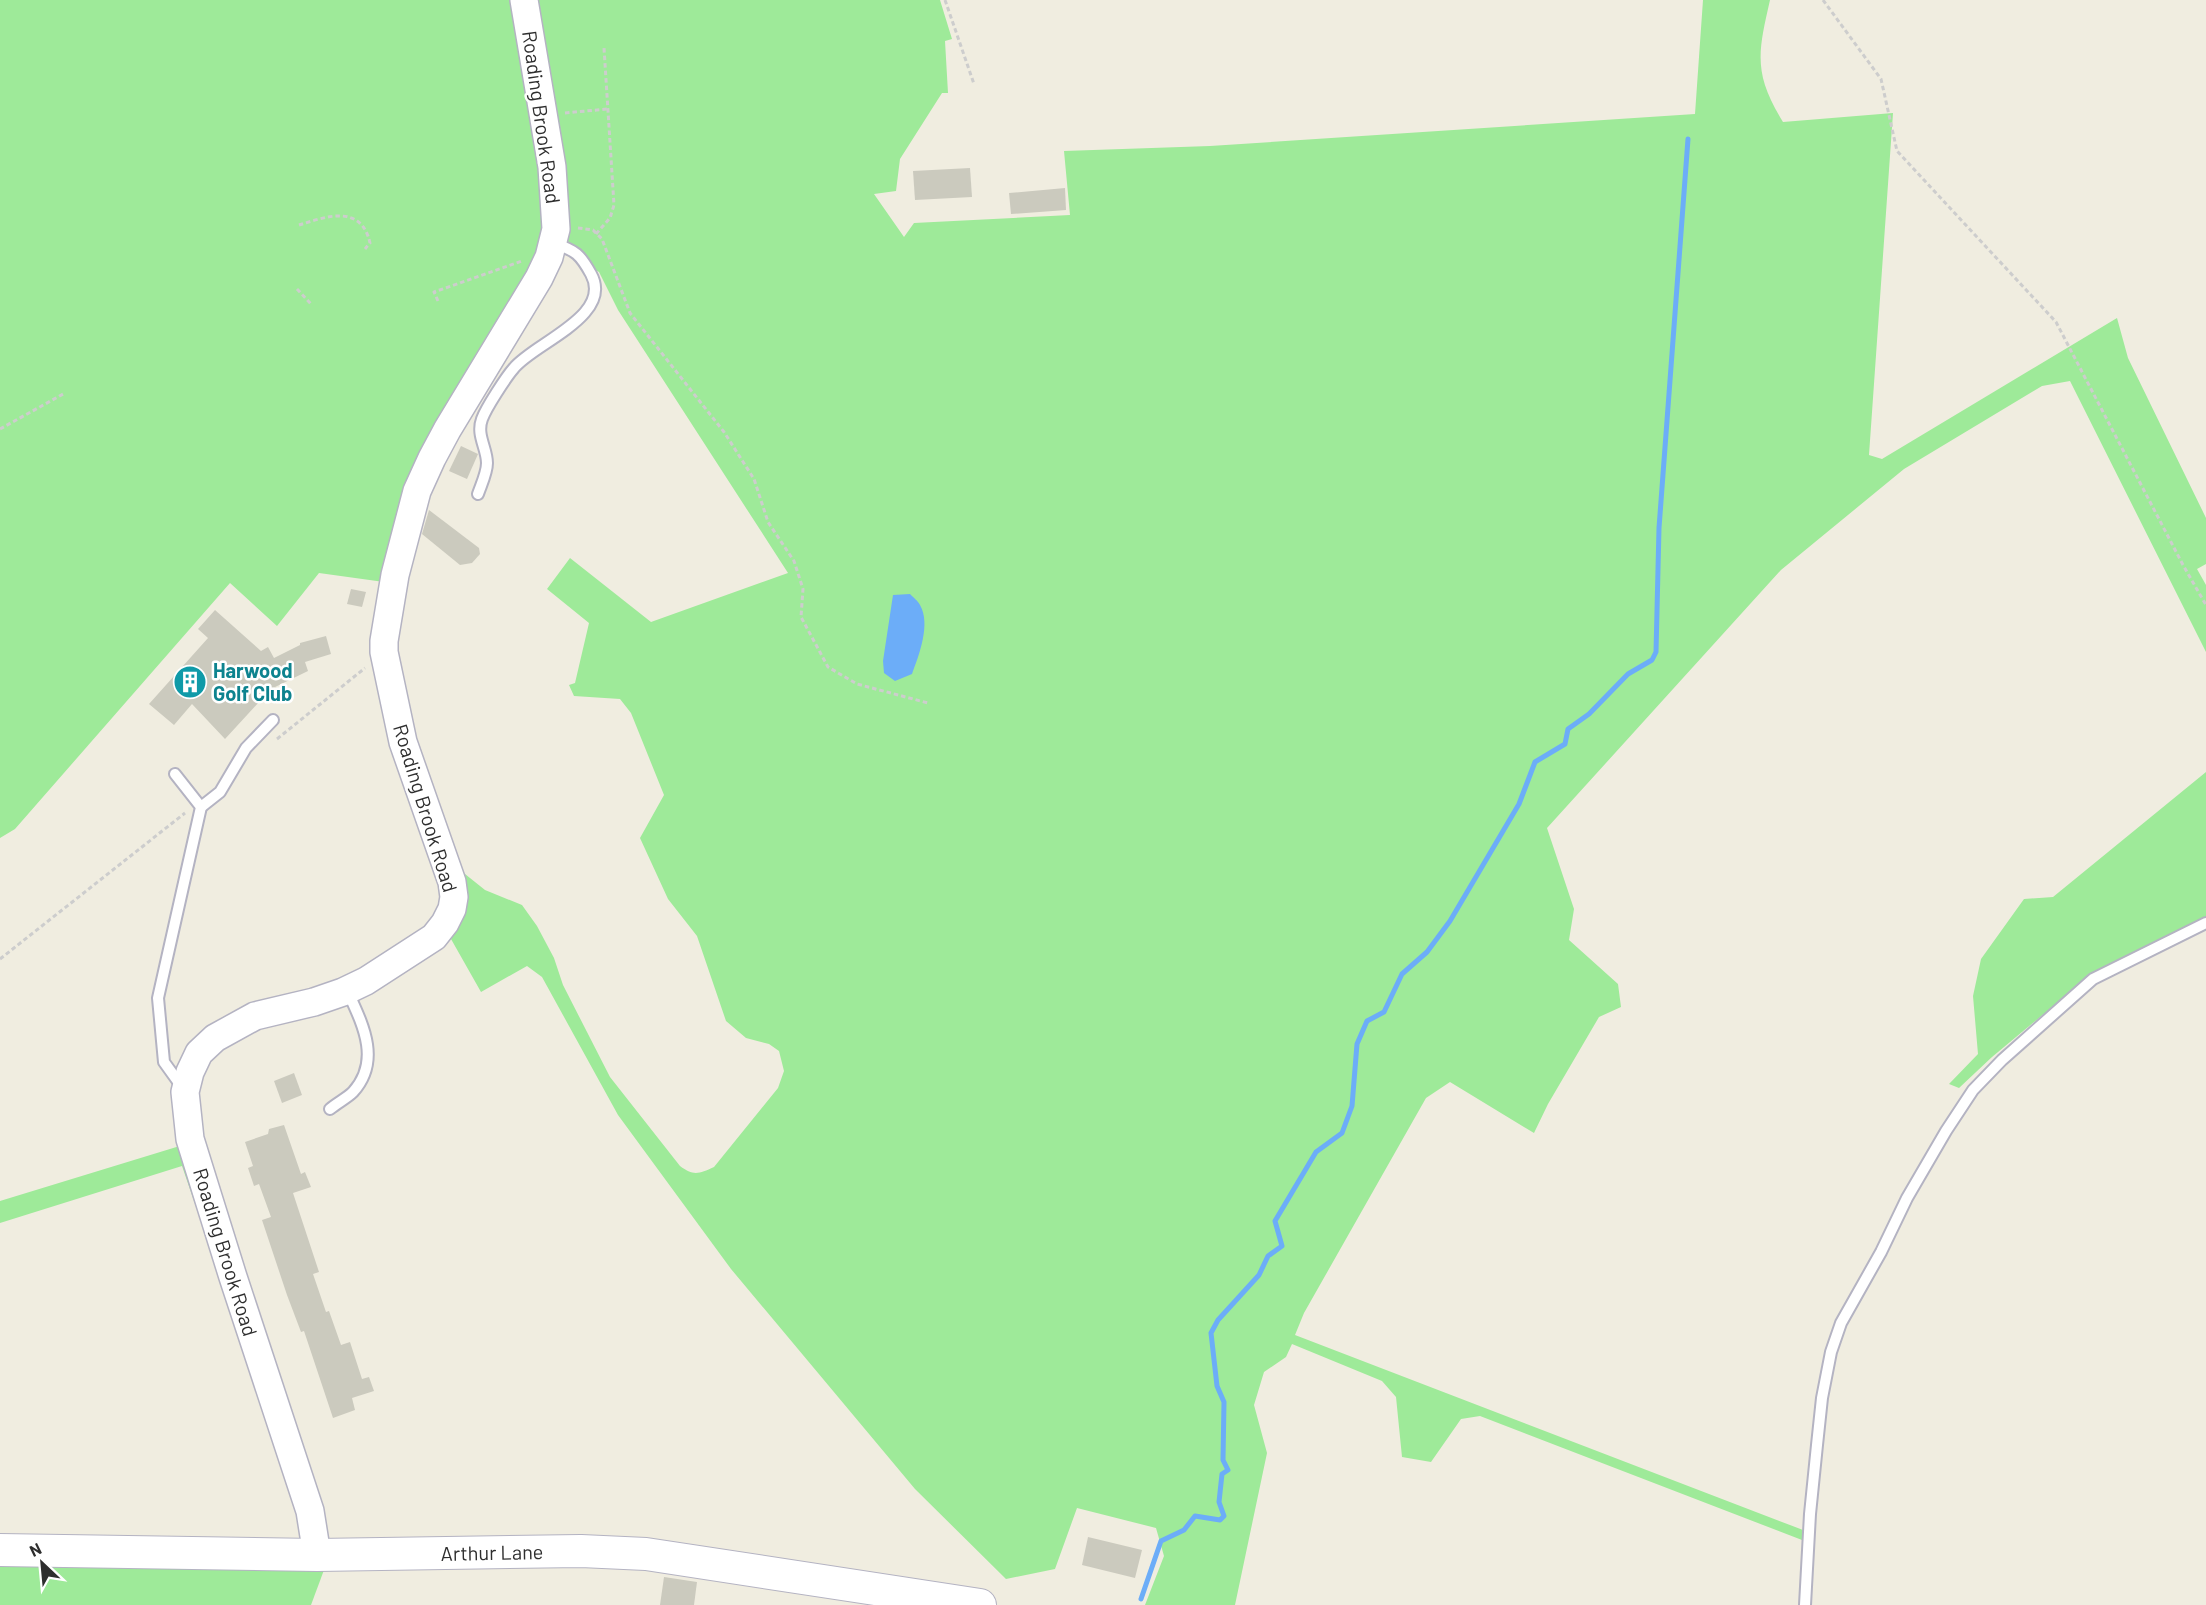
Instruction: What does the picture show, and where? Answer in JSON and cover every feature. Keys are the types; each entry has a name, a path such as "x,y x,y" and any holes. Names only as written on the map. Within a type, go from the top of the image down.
{"main road":[{"name":"Arthur Lane","path":"0,1550 317,1555 581,1551 646,1554 980,1605"}],"street":[{"name":"Roading Brook Road","path":"317,1555 310,1511 232,1277 190,1139 185,1092 190,1072 199,1053 215,1038 255,1016 314,1002 366,981 434,937 449,916 454,897 448,867 404,742 384,651 384,641 395,575 417,491 432,458 539,278 549,257 555,236 552,166 524,0"}],"lane":[{"path":"478,494 487,464 480,437 482,419 514,367 586,315 594,297 594,279 581,255 555,236"},
{"path":"185,1092 164,1062 158,998 200,805 220,792 246,748 273,720"},
{"path":"175,774 200,805"},
{"path":"1805,1605 1816,1456 1822,1398 1831,1352 1841,1323 1881,1252 1907,1198 1946,1131 1973,1090 2002,1060 2093,979 2206,923"},
{"path":"330,1108 353,1092 366,1066 368,1049 365,1030 347,990"}],"path":[{"path":"945,0 974,84"},
{"path":"1823,0 1881,79 1897,151 2056,322 2182,565 2206,605"},
{"path":"596,234 610,218 614,205 604,48"},
{"path":"545,114 608,109"},
{"path":"299,225 334,215 343,216 361,225 368,235 370,243 365,249"},
{"path":"555,236 582,227 592,230 602,239 630,313 724,432 754,479 768,522 794,561 803,589 801,617 828,667 857,684 928,703"},
{"path":"438,302 434,292 529,259"},
{"path":"297,289 311,304"},
{"path":"0,429 65,393"},
{"path":"274,741 384,651"},
{"path":"0,959 200,805"}],"green space":[{"name":"Harwood Golf Club","path":"0,0 940,0 952,39 945,41 948,93 942,93 900,159 896,191 874,194 904,237 914,223 1070,215 1064,151 1210,146 1695,114 1703,0 1770,0 1763,35 1761,62 1767,90 1783,122 1893,113 1869,455 1882,459 2117,318 2128,358 2206,518 2206,564 2197,569 2206,585 2206,652 2070,381 2042,386 1904,469 1781,570 1547,828 1574,909 1569,940 1618,984 1621,1007 1599,1017 1548,1104 1534,1133 1450,1082 1426,1098 1304,1313 1295,1335 1803,1530 1802,1540 1480,1416 1461,1419 1431,1462 1402,1457 1396,1397 1382,1381 1292,1344 1286,1357 1264,1372 1254,1405 1267,1453 1235,1605 1145,1605 1164,1556 1156,1528 1077,1508 1055,1569 1006,1579 915,1489 731,1269 618,1115 542,977 527,966 481,992 451,939 464,908 465,874 485,890 522,905 537,926 554,958 563,985 610,1077 680,1166 693,1173 714,1167 778,1088 784,1071 779,1051 769,1044 746,1038 726,1021 697,936 668,899 640,838 664,795 631,713 620,699 574,696 569,685 575,683 589,623 547,589 570,558 651,622 788,573 618,310 599,272 567,253 537,260 384,582 319,573 277,626 230,583 15,829 0,838"},
{"path":"2206,772 2206,919 2093,973 1992,1057 1959,1088 1949,1084 1978,1054 1973,996 1981,959 2024,899 2053,897"},
{"path":"183,1145 214,1259 182,1166 0,1223 0,1201"},
{"path":"0,1563 324,1570 311,1605 0,1605"}],"water":[{"path":"910,594 923,613 923,640 912,674 895,681 884,673 883,661 893,595"}],"building":[{"path":"970,168 972,197 915,200 913,171"},
{"path":"1065,188 1066,210 1011,214 1009,193"},
{"path":"461,446 478,454 467,479 449,471"},
{"path":"429,510 479,548 480,554 472,563 460,565 422,534"},
{"path":"351,589 366,592 362,607 347,604"},
{"path":"215,610 261,651 268,647 274,658 300,643 326,636 331,654 305,662 308,671 271,689 225,739 192,704 174,725 149,704 208,638 198,629"},
{"path":"294,1073 302,1095 282,1103 274,1081"},
{"path":"284,1125 301,1174 305,1172 311,1187 293,1193 319,1272 313,1274 326,1312 329,1311 341,1345 350,1342 362,1379 369,1377 374,1391 352,1398 355,1410 333,1418 304,1331 301,1332 287,1295 262,1220 271,1217 259,1184 254,1186 248,1168 253,1166 245,1142 268,1134 269,1129"},
{"path":"1088,1537 1142,1550 1135,1578 1082,1565"},
{"path":"664,1577 697,1582 694,1605 660,1605"}],"waterway":[{"path":"1141,1599 1161,1541 1184,1530 1195,1516 1220,1520 1224,1516 1219,1502 1222,1474 1228,1470 1223,1460 1224,1402 1217,1386 1211,1333 1218,1320 1259,1275 1268,1256 1282,1246 1275,1221 1316,1152 1342,1133 1352,1106 1357,1044 1367,1021 1384,1012 1402,974 1427,952 1450,921 1519,804 1535,762 1565,744 1568,729 1589,714 1628,674 1652,660 1656,652 1659,528 1688,139"}],"place":[{"name":"Harwood Golf Club","path":"190,682"}]}
